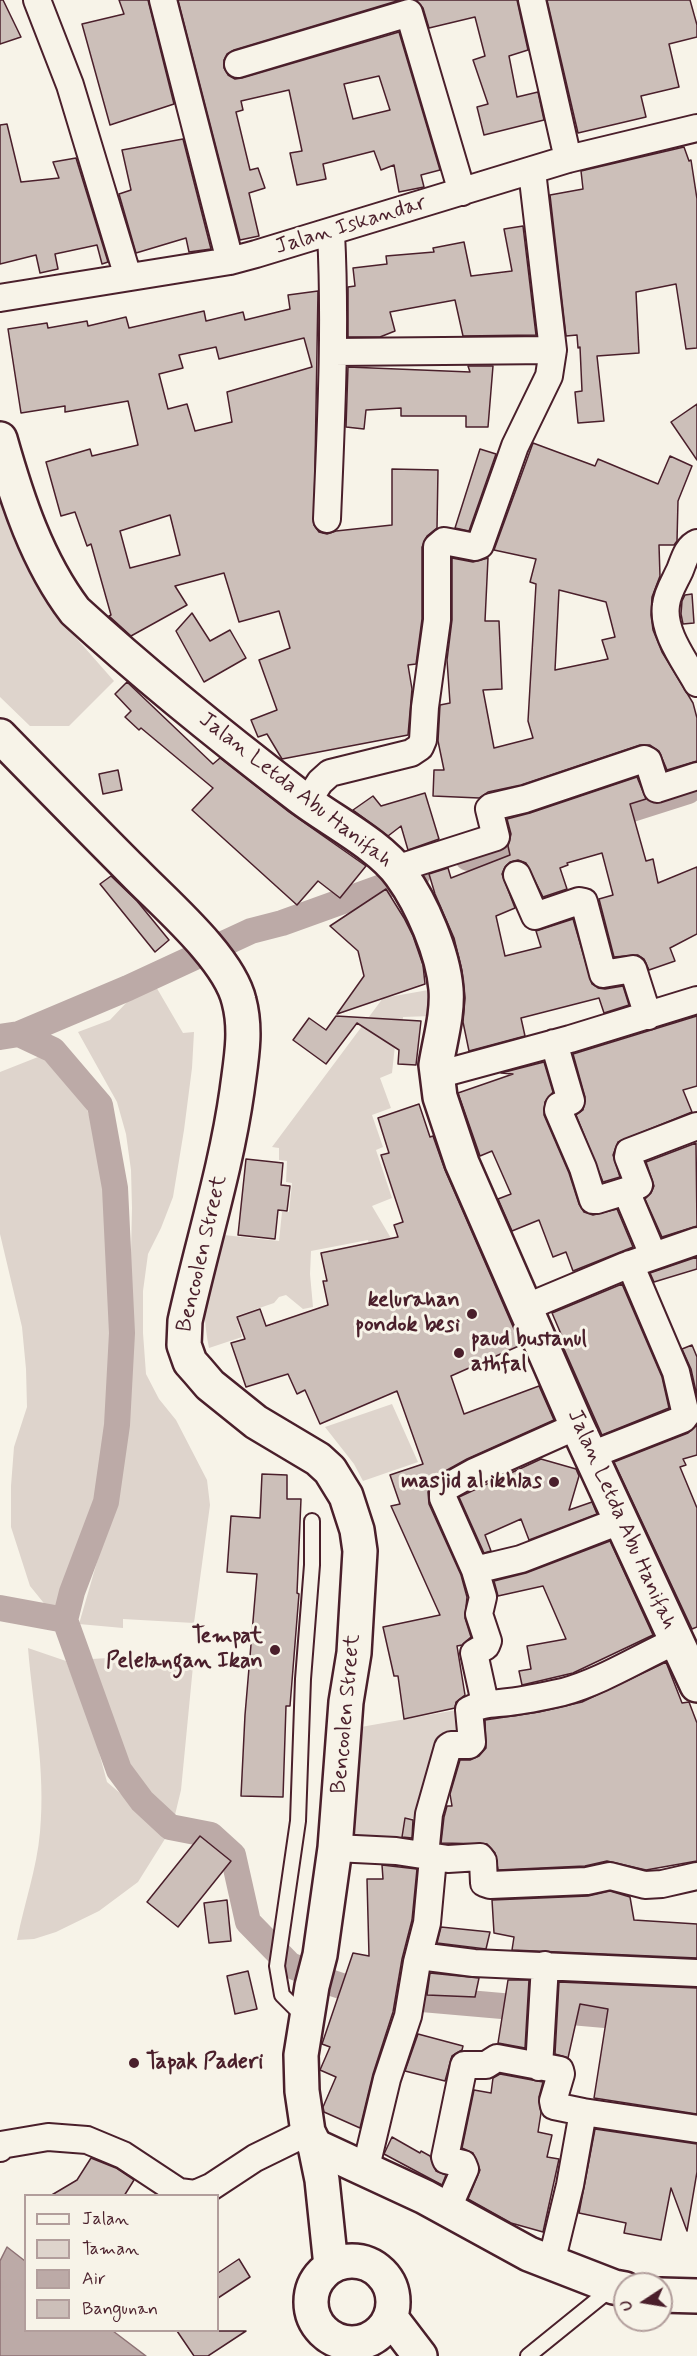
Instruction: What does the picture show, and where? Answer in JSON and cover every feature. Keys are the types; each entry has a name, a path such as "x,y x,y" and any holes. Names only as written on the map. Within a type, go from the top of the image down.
{"main road":[{"name":"Jalan Letda Abu Hanifah","path":"0,439 24,514 49,571 61,593 75,611 108,642 219,734 307,802 369,846 402,877 430,932 446,988 436,1075 440,1097 462,1163 591,1455 686,1650 697,1686"},
{"name":"Bencoolen Street","path":"0,736 192,932 225,970 236,991 243,1025 243,1052 226,1156 183,1329 184,1345 190,1362 210,1385 256,1422 318,1459 330,1470 339,1481 354,1516 360,1551 354,1653 346,1702 335,1848 320,1955 312,1986 301,2055 302,2091 321,2180 331,2266"},
{"path":"312,2139 365,2171 447,2210 529,2254 613,2286"},
{"path":"355,2260 379,2270 387,2280 392,2292 391,2318 374,2348 340,2342 323,2331 312,2314 310,2301 313,2287 320,2275 331,2266 342,2261 355,2260"},
{"path":"673,2295 697,2296"},
{"path":"391,2318 420,2356"}],"street":[{"path":"38,0 70,85 128,277"},
{"path":"162,0 230,261"},
{"path":"532,0 568,159"},
{"path":"238,64 409,13 462,192"},
{"name":"Jalan Iskandar","path":"0,298 230,261 287,247 568,159 697,128"},
{"path":"307,802 320,782 330,773 411,753 422,744 437,620 437,547 444,541 475,547 482,543 515,446 549,376 553,350 532,171"},
{"path":"327,519 334,352 331,233"},
{"path":"334,352 553,350"},
{"path":"697,543 690,548 667,598 665,613 671,635 697,683"},
{"path":"402,877 496,837 489,809 491,807 525,799 644,759 648,761 657,789 697,776"},
{"path":"517,875 535,916 579,901 584,902 603,974 633,969 648,1016"},
{"path":"436,1075 648,1016 697,1000"},
{"path":"554,1043 572,1101 559,1106 558,1110 583,1168 593,1200 596,1201 639,1185 628,1157 629,1152 697,1126"},
{"path":"591,1455 683,1419 686,1415 676,1372 650,1308 642,1260 626,1191"},
{"path":"527,1307 642,1260 697,1241"},
{"path":"485,1703 474,1653 486,1646 488,1641 479,1614 483,1598 475,1570 443,1498 443,1492 447,1487 474,1472 578,1426"},
{"path":"475,1570 521,1559 622,1520"},
{"path":"365,2171 387,2079 411,1998 418,1956 428,1923 429,1814 448,1747 471,1744 468,1712 485,1703 527,1699 575,1688 686,1650"},
{"path":"335,1848 396,1851 429,1857 480,1857 483,1861 484,1883 490,1885 587,1881 610,1876 645,1885 662,1884 697,1876"},
{"path":"418,1956 474,1963 697,1973"},
{"path":"539,2067 545,1965"},
{"path":"447,2210 465,2169 463,2164 446,2160 445,2157 464,2066 486,2065 497,2058 560,2070 561,2074 553,2101 554,2106 697,2129"},
{"path":"550,2263 570,2185 583,2112"},
{"path":"0,2148 1,2145 48,2137 87,2140 123,2155 179,2192 195,2194 211,2187 255,2158 312,2139"}],"lane":[{"path":"306,2019 282,1995 277,1966 298,1821 303,1679 312,1565 312,1521"},
{"path":"528,2356 613,2292"}],"green space":[{"path":"0,459 11,528 63,623 114,681 69,726 30,726 0,697"},
{"path":"155,985 183,1033 194,1032 192,1068 173,1197 148,1254 143,1291 146,1374 159,1399 176,1420 207,1480 210,1505 194,1623 123,1619 123,1628 79,1624 121,1479 127,1430 132,1208 131,1170 126,1134 117,1102 78,1032 110,1020 127,1002"},
{"path":"434,989 431,1016 403,1017 401,1035 396,1036 392,1073 380,1078 391,1108 372,1115 383,1147 376,1150 392,1198 372,1206 395,1245 374,1269 368,1240 311,1251 310,1274 313,1307 303,1309 286,1295 279,1297 274,1303 236,1316 242,1337 209,1348 205,1316 206,1290 212,1265 224,1235 279,1241 282,1212 289,1212 292,1183 286,1182 287,1161 279,1160 279,1148 272,1147 383,998"},
{"path":"38,1057 47,1059 62,1070 81,1093 95,1131 108,1209 115,1344 114,1397 99,1494 89,1528 67,1578 60,1612 47,1607 30,1586 11,1527 14,1447 27,1407 22,1327 0,1234 0,1072"},
{"path":"392,1404 418,1462 363,1481 354,1464 325,1427"},
{"path":"28,1648 66,1661 93,1730 107,1782 168,1834 138,1882 99,1911 56,1932 34,1939 17,1940 36,1859 41,1809 40,1763"},
{"path":"123,1657 193,1666 181,1790 174,1819 157,1807 143,1791 130,1771 111,1725 92,1659"},
{"path":"468,1708 471,1742 449,1744 427,1821 405,1817 401,1843 351,1845 361,1727"}],"water":[{"path":"7,2247 24,2260 24,2332 114,2332 146,2356 0,2356 0,2261"}],"building":[{"path":"0,0 3,0 21,37 0,44"},
{"path":"119,0 148,0 174,104 110,125 82,24 124,14"},
{"path":"178,0 400,0 234,50 227,54 224,68 228,75 235,79 242,78 399,32 440,170 421,175 424,187 399,192 394,165 381,170 374,151 323,164 326,179 297,185 290,153 302,151 289,90 241,101 243,110 236,112 250,170 258,168 265,188 249,193 259,236 240,240","holes":["379,76 390,110 353,119 344,84"]},
{"path":"416,0 517,0 528,50 509,56 517,97 538,92 544,120 484,135 477,107 488,104 473,60 485,56 475,17 429,28 423,8"},
{"path":"547,0 690,0 697,25 697,37 669,44 679,87 641,96 646,117 578,133"},
{"path":"7,124 21,182 59,178 53,162 76,158 108,262 102,264 97,245 55,254 58,269 40,273 36,255 0,264 0,125"},
{"path":"183,139 211,249 189,252 186,238 136,253 119,194 131,190 122,150"},
{"path":"684,147 689,161 691,160 697,199 697,348 686,349 676,284 636,292 639,353 597,356 604,421 578,423 575,392 582,391 580,347 578,348 577,335 566,336 550,195 583,189 581,171"},
{"path":"523,226 536,335 463,336 455,300 390,312 395,331 380,337 348,337 348,287 355,286 353,268 387,264 386,256 434,252 433,248 464,242 471,276 512,271 504,229"},
{"path":"318,291 314,525 319,532 327,534 392,525 392,469 438,470 437,528 427,536 422,547 422,619 416,664 408,665 412,689 408,735 282,759 267,734 258,737 251,720 277,710 259,660 290,648 279,611 239,622 224,573 175,586 187,605 131,636 109,616 111,615 91,544 87,546 75,512 61,516 46,462 90,449 92,456 138,445 128,401 65,412 65,406 21,413 8,329 47,323 48,328 87,321 88,326 126,317 129,328 204,311 206,321 243,312 245,320 290,309 288,295","holes":["304,338 312,367 227,392 232,422 195,431 187,404 168,409 159,374 183,368 179,355 216,347 219,359","170,515 180,555 130,568 120,531"]},
{"path":"468,366 493,366 488,427 466,427 466,416 401,416 401,408 366,410 364,429 346,427 348,367 470,372"},
{"path":"697,404 697,460 671,422"},
{"path":"533,443 595,466 598,459 658,484 670,456 692,466 678,501 677,541 674,545 659,545 660,576 652,597 651,615 653,630 662,652 693,703 697,718 697,761 667,770 659,751 650,745 640,745 521,785 488,792 479,798 433,796 434,770 444,770 438,741 440,705 450,703 447,660 452,620 452,558 473,562 488,558 485,621 499,621 502,689 483,690 494,748 533,738 528,721 536,584 530,582 536,559 494,550","holes":["559,590 606,602 615,637 602,640 608,659 555,670"]},
{"path":"480,449 496,454 469,531 455,528"},
{"path":"692,594 694,623 683,624 682,601 685,595"},
{"path":"192,613 210,641 230,630 246,658 204,682 176,631"},
{"path":"127,682 213,764 220,758 289,812 366,866 340,898 318,881 297,905 192,810 213,788 125,717 131,711 115,694"},
{"path":"118,770 122,790 103,794 99,774"},
{"path":"637,777 646,799 630,804 646,861 653,859 658,883 697,867 697,934 670,948 675,961 649,970 644,959 638,955 614,957 599,899 613,895 602,853 567,863 568,865 560,868 567,889 543,897 526,863 518,860 510,862 502,874 515,908 496,916 505,956 541,947 536,931 573,919 592,984 605,989 623,986 629,1005 604,1013 599,998 521,1018 525,1036 469,1051 463,1022 465,998 462,971 454,938 429,874 448,868 451,878 510,855 508,846 511,834 507,819"},
{"path":"425,793 439,839 408,850 401,826 388,836 353,810 373,796 381,806"},
{"path":"111,876 137,901 169,940 155,952 100,884"},
{"path":"386,889 413,936 423,965 425,984 337,1014 364,976 358,951 330,926"},
{"path":"336,1016 421,1021 416,1065 398,1064 399,1050 357,1023 326,1064 293,1040 309,1018 326,1030"},
{"path":"697,1016 697,1086 683,1090 692,1112 618,1142 613,1155 620,1177 603,1182 576,1115 583,1110 585,1097 573,1054"},
{"path":"544,1062 553,1092 545,1102 544,1115 569,1173 579,1204 584,1212 593,1215 617,1209 633,1247 573,1271 566,1252 553,1257 539,1220 512,1231 498,1199 511,1194 492,1151 480,1156 458,1093 513,1074 501,1073"},
{"path":"419,1104 430,1137 433,1136 445,1170 521,1345 451,1376 464,1414 539,1386 554,1420 467,1459 440,1474 431,1483 428,1492 429,1504 461,1575 467,1597 465,1618 471,1637 462,1645 457,1646 465,1695 456,1702 455,1708 404,1719 398,1676 394,1676 383,1627 440,1615 391,1506 400,1504 390,1475 423,1464 397,1391 320,1424 305,1390 297,1394 288,1374 246,1387 231,1343 245,1339 237,1317 260,1309 266,1326 328,1305 323,1281 327,1281 321,1253 398,1237 394,1225 403,1222 381,1155 389,1153 378,1118"},
{"path":"696,1143 697,1226 662,1237 645,1199 654,1186 646,1162"},
{"path":"246,1159 283,1163 281,1185 290,1186 287,1211 278,1210 275,1239 238,1235"},
{"path":"697,1257 697,1269 654,1282 650,1273"},
{"path":"622,1284 662,1377 669,1408 602,1435 561,1342 564,1341 552,1313"},
{"path":"692,1345 697,1357 697,1396 691,1369 682,1349"},
{"path":"697,1425 697,1455 683,1459 686,1465 680,1467 697,1508 697,1627 692,1629 614,1462 688,1433"},
{"path":"541,1459 576,1469 579,1476 569,1510 592,1502 597,1514 529,1540 521,1519 485,1535 491,1551 484,1553 459,1497"},
{"path":"262,1474 287,1475 287,1499 301,1499 297,1593 299,1594 290,1706 286,1706 283,1797 241,1796 245,1715 257,1574 227,1572 231,1516 260,1518"},
{"path":"610,1541 653,1635 573,1673 522,1685 519,1671 531,1669 527,1646 566,1639 543,1586 498,1596 494,1581 526,1573"},
{"path":"666,1662 682,1703 689,1702 697,1723 697,1861 646,1870 607,1861 585,1866 498,1870 495,1853 487,1844 441,1843 444,1817 447,1806 452,1806 450,1794 460,1760 470,1760 479,1756 486,1748 485,1720 539,1712 582,1702"},
{"path":"405,1818 413,1820 412,1838 402,1837"},
{"path":"200,1836 231,1861 178,1927 147,1902"},
{"path":"382,1865 417,1869 412,1920 402,1959 393,2012 373,2074 360,2128 324,2112 323,2107 336,2077 320,2070 330,2047 322,2044 353,1953 369,1956 367,1879 383,1879"},
{"path":"610,1891 630,1897 634,1920 697,1924 697,1958 512,1950 514,1937 494,1933 492,1900 588,1896"},
{"path":"227,1900 231,1941 209,1943 204,1903"},
{"path":"441,1927 490,1932 486,1949 437,1943"},
{"path":"248,1971 257,2009 235,2014 227,1976"},
{"path":"430,1973 479,1978 475,1997 427,1995"},
{"path":"508,1980 529,1980 525,2048 498,2043"},
{"path":"559,1982 697,1988 697,2114 594,2098 608,2009 580,2004 568,2058 555,2054"},
{"path":"418,2034 463,2046 462,2050 452,2056 445,2081 405,2071"},
{"path":"500,2074 543,2082 539,2097 541,2113 538,2132 552,2135 547,2157 559,2159 543,2232 511,2223 468,2199 480,2170 473,2153 462,2148 474,2090 491,2093 493,2078"},
{"path":"595,2129 697,2144 697,2172 687,2231 671,2188 661,2240 624,2233 626,2223 579,2213"},
{"path":"392,2137 430,2156 436,2171 446,2175 442,2185 384,2154"},
{"path":"91,2158 116,2168 134,2180 125,2194 53,2194 77,2180"},
{"path":"239,2259 250,2277 219,2297 219,2272"},
{"path":"246,2331 208,2356 194,2356 178,2332"}],"waterway":[{"path":"600,819 688,791"},
{"path":"468,858 542,837"},
{"path":"0,1037 19,1034 128,988 251,931 282,923 418,874"},
{"path":"19,1034 53,1050 100,1105 115,1188 122,1333 117,1425 106,1502 72,1592 65,1620"},
{"path":"0,1608 65,1620 119,1770 142,1801 170,1827 211,1835 233,1855 248,1922 290,1965 360,1992 697,2023"}],"place":[{"name":"kelurahan pondok besi","path":"472,1314"},
{"name":"paud bustanul athfal","path":"459,1353"},
{"name":"masjid al ikhlas","path":"554,1482"},
{"name":"Tempat Pelelangan Ikan","path":"275,1650"},
{"name":"Tapak Paderi","path":"134,2063"}]}
